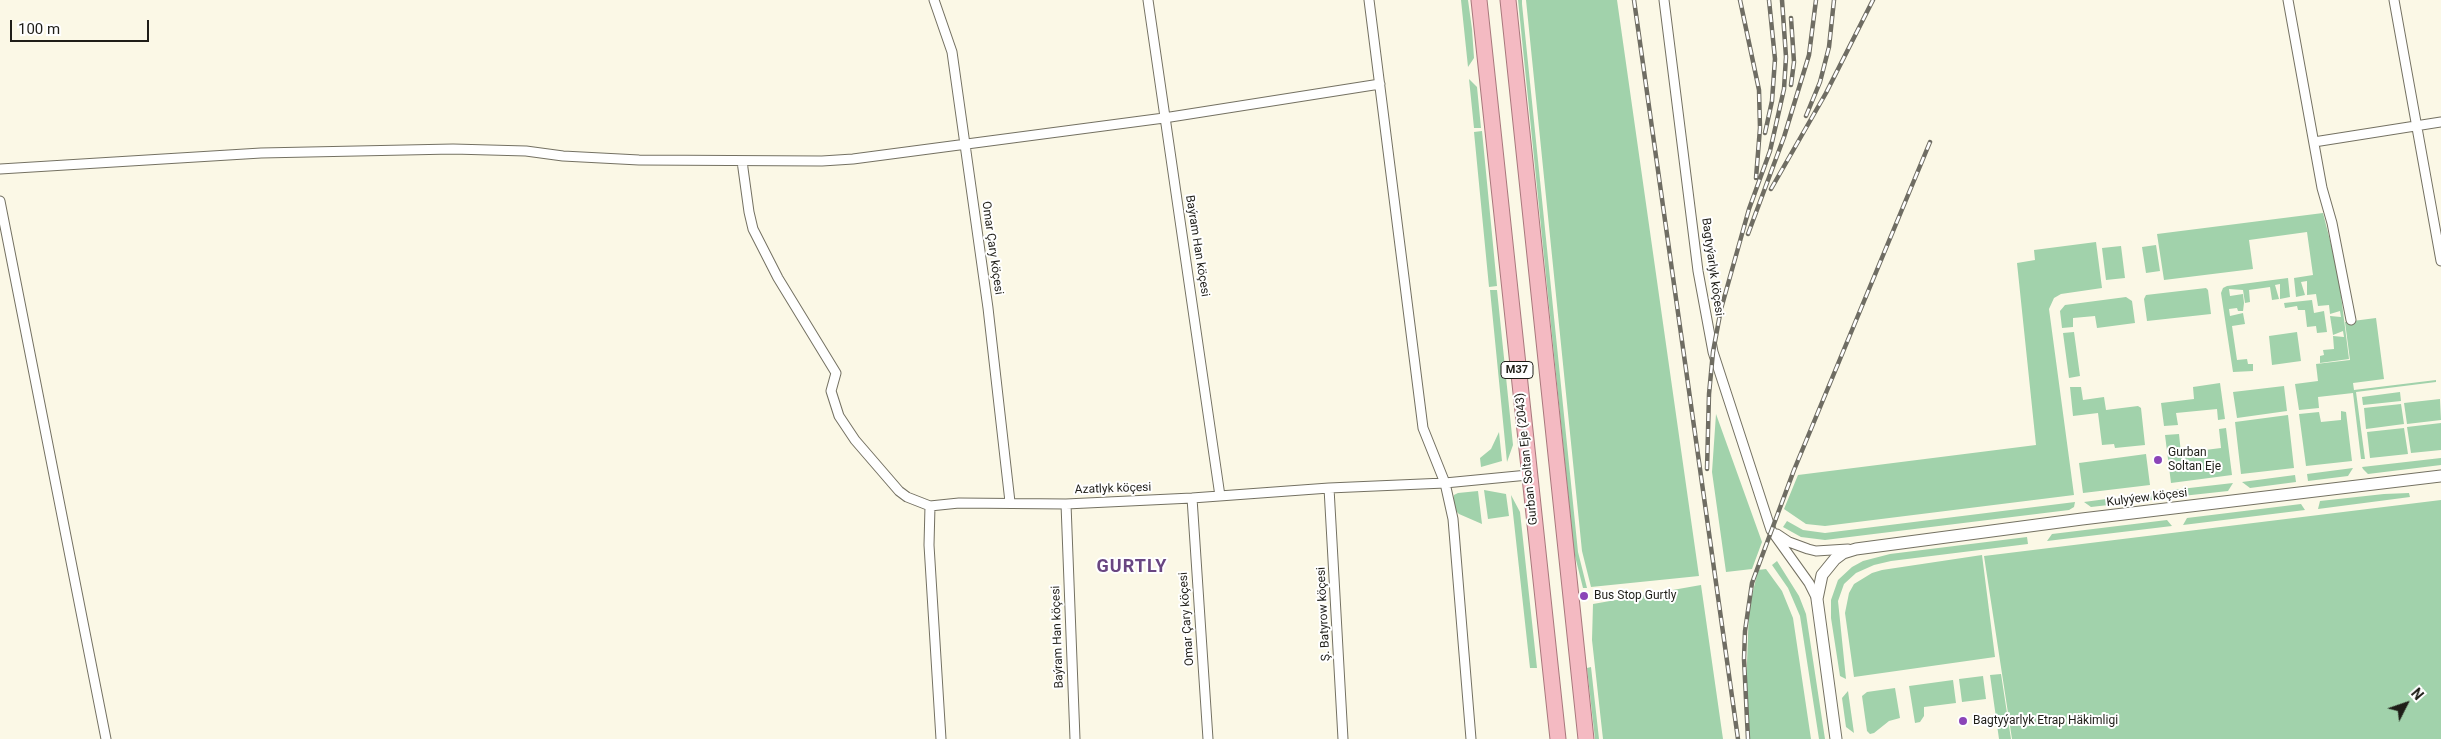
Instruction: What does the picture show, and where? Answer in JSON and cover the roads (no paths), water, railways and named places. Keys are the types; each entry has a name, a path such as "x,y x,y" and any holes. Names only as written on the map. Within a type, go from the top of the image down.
{"highway":[{"name":"Gurban Soltan Eje (2043)","path":"1479,0 1528,475 1558,739"},
{"name":"M37","path":"1508,0 1586,739"}],"street":[{"name":"Omar Çary köçesi","path":"934,0 952,52 988,308 1010,502"},
{"name":"Baýram Han köçesi","path":"1148,0 1220,496"},
{"path":"1369,0 1423,428 1444,483 1453,519 1471,739"},
{"name":"Bagtyýarlyk köçesi","path":"1664,0 1698,271 1713,352 1771,530 1809,583 1817,599"},
{"path":"2288,0 2322,188 2332,223 2351,320"},
{"path":"2394,0 2441,261"},
{"path":"0,169 261,153 453,149 526,151 563,156 639,160 853,159 1164,118 1380,84"},
{"path":"2314,142 2441,122"},
{"path":"742,160 753,229 778,278 836,373 831,391 839,416 860,447 899,491 907,497 930,506 929,553 941,739"},
{"path":"0,201 106,739"},
{"name":"Azatlyk köçesi","path":"930,506 1010,502 1066,504 1192,498 1329,488 1444,483 1528,475"},
{"name":"Kulyýew köçesi","path":"1856,549 2441,476"},
{"name":"Ş. Batyrow köçesi","path":"1329,488 1343,739"},
{"name":"Omar Çary köçesi","path":"1192,498 1208,739"},
{"name":"Baýram Han köçesi","path":"1066,504 1075,739"},
{"path":"1771,530 1789,542 1816,551 1856,549"},
{"path":"1836,739 1817,599 1818,586 1828,566 1843,553 1856,549"}],"railway":[{"path":"1634,0 1738,739"},
{"path":"1740,0 1759,90 1760,128 1756,178"},
{"path":"1765,133 1772,101 1775,59 1769,0"},
{"path":"1707,469 1709,394 1713,352 1721,309 1749,209 1770,151 1784,89 1786,57 1782,0"},
{"path":"1748,234 1784,137 1809,55 1816,0"},
{"path":"1806,116 1820,82 1829,47 1834,0"},
{"path":"1771,189 1826,93 1873,0"},
{"path":"1791,18 1794,62 1791,85"},
{"path":"1748,739 1744,659 1745,631 1752,583 1794,470 1930,142"}],"place":[{"name":"Gurban Soltan Eje","path":"2158,460"},
{"name":"Bus Stop Gurtly","path":"1584,596"},
{"name":"Bagtyýarlyk Etrap Häkimligi","path":"1963,721"}],"district":[{"name":"GURTLY","path":"1132,567"}]}
